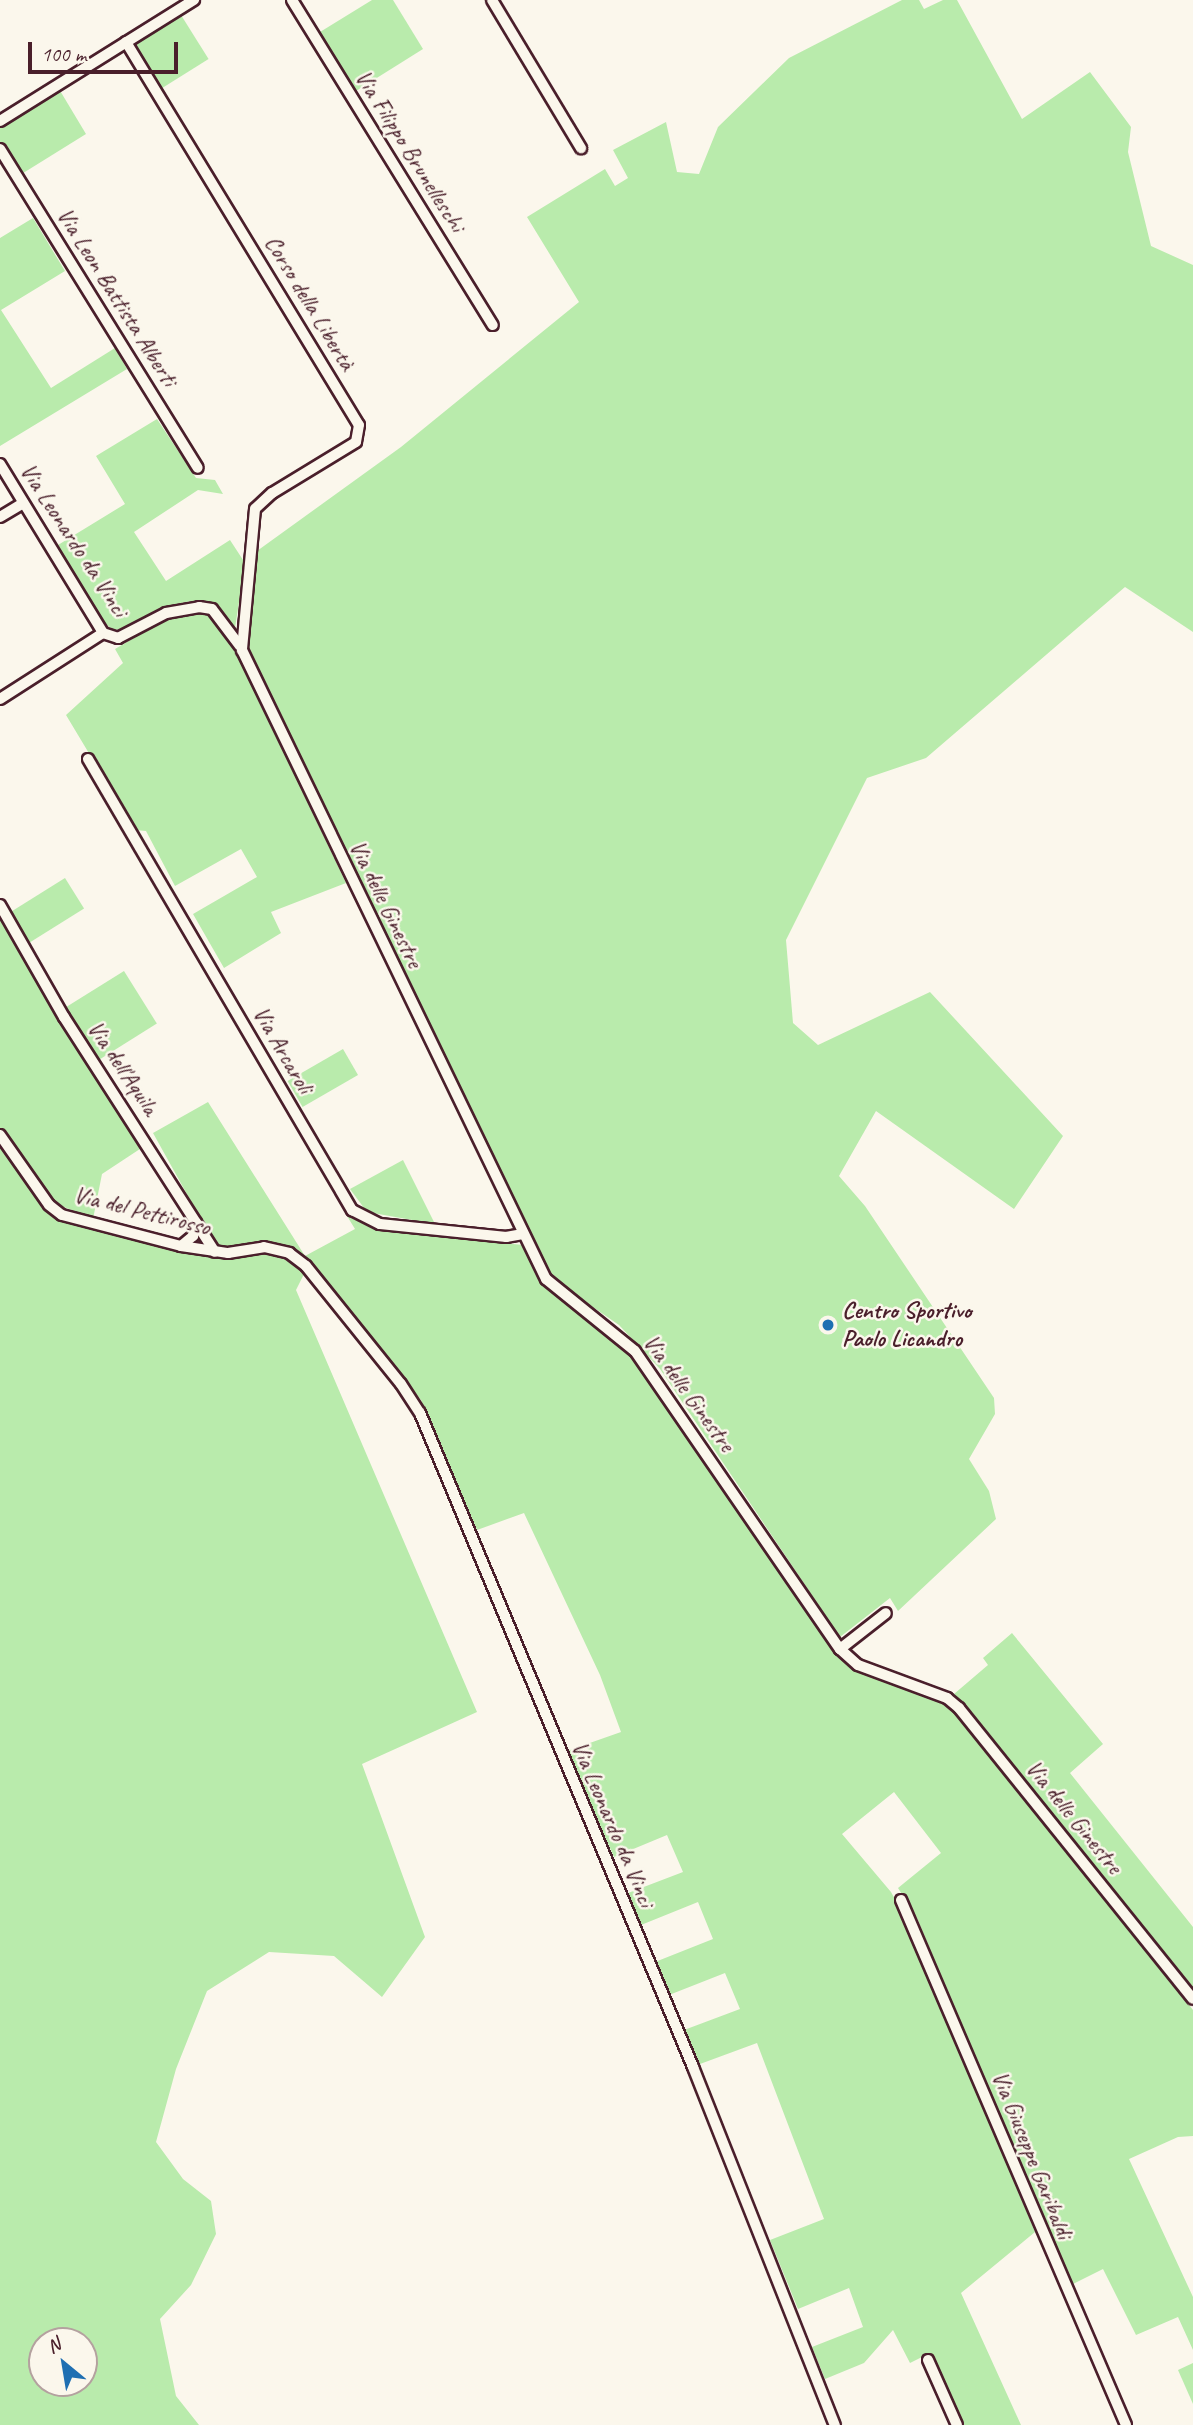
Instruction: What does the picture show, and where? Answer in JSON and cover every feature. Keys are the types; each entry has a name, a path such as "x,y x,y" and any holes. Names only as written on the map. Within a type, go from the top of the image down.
{"street":[{"path":"0,121 194,0"},
{"name":"Via Filippo Brunelleschi","path":"292,0 493,325"},
{"path":"492,0 581,148"},
{"name":"Corso della Libertà","path":"126,42 359,425 356,442 261,501 252,519 249,557"},
{"name":"Via Leon Battista Alberti","path":"0,149 198,468"},
{"name":"Via Leonardo da Vinci","path":"0,464 103,633 118,638 166,613 191,607 212,609 243,650"},
{"path":"0,517 23,503"},
{"name":"Via delle Ginestre","path":"249,557 243,650 523,1234 552,1287 620,1335 655,1377 840,1649 858,1665 947,1698 959,1708 1193,1999"},
{"path":"0,699 103,633"},
{"name":"Via Arcaroli","path":"88,759 352,1210 380,1224 506,1237 523,1234"},
{"name":"Via dell'Aquila","path":"0,905 64,1017 215,1252"},
{"name":"Via del Pettirosso","path":"0,1135 49,1205 62,1215 181,1246 215,1252 280,1248 306,1266"},
{"path":"181,1246 193,1236 196,1222"},
{"name":"Via Leonardo da Vinci","path":"306,1266 380,1354 420,1413 693,2067 835,2425"},
{"path":"840,1649 886,1613"},
{"name":"Via Giuseppe Garibaldi","path":"901,1900 1126,2425"},
{"path":"928,2360 957,2425"}],"green space":[{"path":"372,0 393,0 423,49 356,91 320,32"},
{"path":"902,0 919,0 924,9 943,0 957,0 1022,119 1090,72 1131,127 1128,152 1151,246 1193,265 1193,632 1125,587 926,758 867,778 786,940 793,1023 818,1045 930,992 1063,1136 1014,1209 876,1111 839,1176 865,1206 994,1398 995,1414 969,1459 989,1491 996,1519 898,1611 890,1598 840,1637 660,1369 619,1325 558,1283 549,1270 248,654 245,633 257,551 401,447 579,302 527,217 605,169 615,186 628,178 613,150 666,122 677,172 699,174 718,127 789,58"},
{"path":"181,15 209,59 161,89 134,45"},
{"path":"59,89 86,134 20,175 0,142 0,125"},
{"path":"33,218 65,271 1,310 51,388 115,348 127,369 0,446 0,238"},
{"path":"157,419 196,478 215,480 223,494 198,490 134,532 166,581 230,540 245,563 235,628 217,607 191,601 172,605 123,630 112,629 102,621 58,545 125,504 96,456"},
{"path":"198,612 210,615 229,636 346,883 271,912 281,933 224,968 193,914 257,877 241,849 175,886 146,831 135,830 66,715 123,663 115,649 168,618"},
{"path":"65,878 84,909 28,944 9,913"},
{"path":"0,912 146,1145 102,1174 93,1219 52,1202 0,1129"},
{"path":"124,971 157,1024 97,1061 65,1008"},
{"path":"343,1049 358,1075 303,1107 288,1081"},
{"path":"208,1102 305,1256 278,1243 225,1248 213,1241 153,1133"},
{"path":"0,1139 45,1205 91,1228 209,1256 235,1258 273,1252 305,1272 296,1290 477,1712 362,1764 425,1937 382,1997 334,1956 269,1952 207,1991 176,2069 156,2142 183,2179 211,2201 216,2234 191,2285 160,2319 176,2396 199,2425 0,2425"},
{"path":"403,1160 435,1224 367,1212 350,1189"},
{"path":"347,1216 379,1231 523,1245 546,1288 617,1338 631,1355 839,1654 856,1670 933,1697 955,1710 1193,2010 1193,2136 1178,2137 1129,2159 1193,2297 1193,2350 1178,2317 1136,2335 1103,2269 1069,2286 917,1918 898,1888 941,1853 894,1792 842,1834 891,1892 907,1921 1035,2232 961,2293 1021,2425 962,2425 928,2354 910,2363 893,2330 864,2363 825,2379 812,2347 863,2327 849,2288 798,2309 770,2240 824,2219 757,2043 700,2064 684,2030 740,2009 725,1973 669,1995 655,1962 713,1939 698,1902 641,1925 628,1893 683,1872 667,1835 614,1857 567,1751 621,1732 600,1675 524,1513 477,1530 421,1400 305,1256 355,1229"},
{"path":"1012,1633 1103,1744 1070,1773 1193,1927 1193,1991 954,1694 988,1665 983,1658"},
{"path":"1193,2363 1193,2404 1178,2370"}],"place":[{"name":"Centro Sportivo Paolo Licandro","path":"828,1325"}]}
